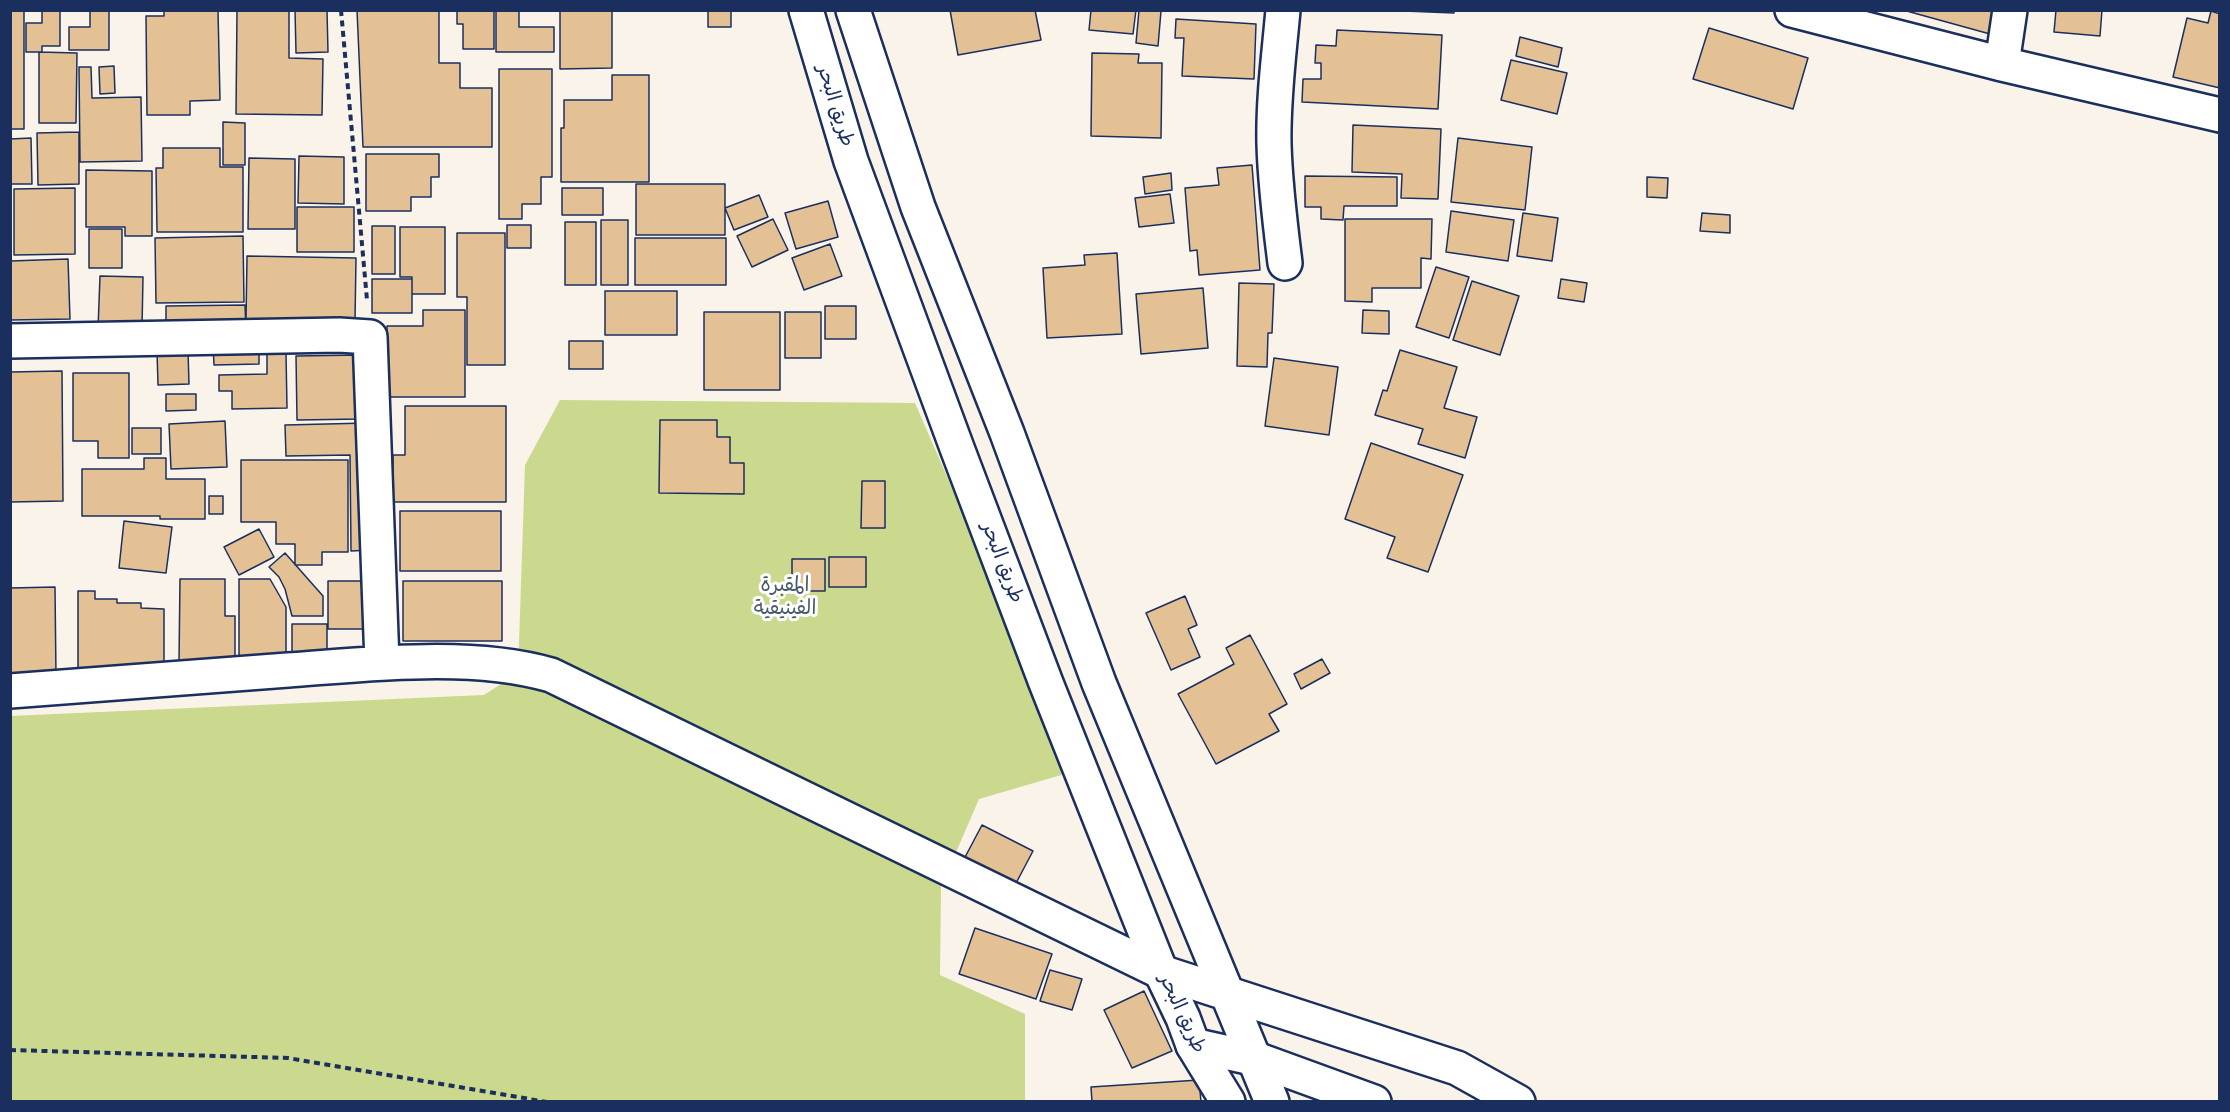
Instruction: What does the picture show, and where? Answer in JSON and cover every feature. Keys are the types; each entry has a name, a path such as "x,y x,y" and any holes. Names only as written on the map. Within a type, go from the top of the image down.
{"main road":[{"name":"طريق البحر","path":"806,10 851,161 1046,683 1161,972 1193,1045 1228,1101"},
{"path":"853,10 918,207 1007,433 1100,683 1272,1101"},
{"path":"1283,10 1276,81 1274,142 1285,263"},
{"path":"1792,10 2002,64 2220,115"},
{"path":"2002,64 2010,10"},
{"path":"10,341 339,334 370,336 382,663"},
{"path":"10,691 382,663 500,664 526,668 551,675 1161,972 1457,1068 1518,1101"},
{"path":"1193,1045 1256,1059 1374,1101"}],"path":[{"path":"341,10 370,336"},
{"path":"10,1050 288,1058 547,1101"}],"green space":[{"name":"المقبرة الفينيقية","path":"560,400 915,403 1075,771 979,799 941,887 940,975 1025,1014 1025,1101 11,1101 10,716 484,695 518,673 525,465"}],"building":[{"path":"10,10 24,10 24,129 10,129"},
{"path":"90,10 109,10 109,50 69,50 69,27 90,27"},
{"path":"164,10 218,10 220,100 190,101 190,115 147,115 146,16 164,16"},
{"path":"237,10 289,10 289,58 323,59 322,115 236,114"},
{"path":"295,10 327,10 328,52 296,53"},
{"path":"357,10 439,10 439,63 460,63 460,88 492,88 492,147 363,147"},
{"path":"457,10 494,10 494,49 463,49 463,24 457,24"},
{"path":"496,10 519,10 519,27 554,27 554,52 496,52"},
{"path":"560,10 612,10 612,68 560,69"},
{"path":"708,10 731,10 731,27 708,27"},
{"path":"950,10 1035,10 1041,40 958,55"},
{"path":"1091,10 1136,10 1133,34 1089,30"},
{"path":"1139,10 1161,11 1158,46 1136,43"},
{"path":"1379,10 1454,10 1454,13"},
{"path":"1903,10 1996,10 1990,34"},
{"path":"2056,10 2102,10 2100,36 2054,32"},
{"path":"42,11 60,11 60,46 42,46 42,52 26,52 26,23 42,23"},
{"path":"2211,11 2220,14 2220,88 2173,77 2187,18 2208,23"},
{"path":"1176,19 1256,24 1254,79 1182,76 1184,38 1175,38"},
{"path":"1709,28 1808,58 1793,109 1693,79"},
{"path":"1337,30 1442,35 1438,109 1302,102 1303,79 1321,79 1321,63 1315,63 1316,45 1336,46"},
{"path":"1520,37 1562,48 1558,67 1516,56"},
{"path":"39,52 77,53 76,123 39,123"},
{"path":"1092,53 1139,54 1138,63 1162,63 1161,138 1091,136"},
{"path":"1511,60 1567,73 1557,114 1501,100"},
{"path":"114,66 115,93 100,94 99,67"},
{"path":"79,67 91,67 92,98 141,97 142,161 80,162"},
{"path":"499,69 552,69 552,177 541,177 541,204 522,204 522,219 499,219"},
{"path":"612,75 649,75 649,182 561,182 561,128 564,128 564,100 612,100"},
{"path":"223,122 245,123 245,165 223,165"},
{"path":"1353,125 1441,129 1438,199 1401,198 1402,174 1352,172"},
{"path":"79,132 79,184 38,185 37,133"},
{"path":"31,138 32,184 10,184 10,139"},
{"path":"1458,138 1532,147 1525,210 1451,202"},
{"path":"163,148 220,148 220,167 243,167 243,232 157,232 156,168 163,168"},
{"path":"366,154 439,154 439,177 431,177 431,197 411,197 411,211 366,211"},
{"path":"299,156 344,157 344,204 298,203"},
{"path":"249,158 295,159 295,229 248,229"},
{"path":"1252,165 1260,270 1199,275 1197,250 1190,251 1185,188 1219,185 1217,168"},
{"path":"86,170 152,171 152,236 125,236 125,227 86,227"},
{"path":"1171,173 1172,190 1145,194 1143,177"},
{"path":"1305,176 1397,177 1397,206 1344,206 1343,220 1321,219 1321,207 1305,207"},
{"path":"1647,177 1668,178 1667,198 1647,197"},
{"path":"636,184 725,184 725,235 636,235"},
{"path":"75,188 75,254 14,255 14,189"},
{"path":"562,188 603,188 603,215 562,215"},
{"path":"1170,194 1174,223 1139,227 1135,198"},
{"path":"759,195 768,217 734,230 725,208"},
{"path":"828,201 838,237 796,249 785,213"},
{"path":"297,207 354,207 354,252 297,252"},
{"path":"1451,211 1514,220 1508,261 1446,252"},
{"path":"1523,213 1558,218 1552,261 1517,256"},
{"path":"1702,213 1730,215 1730,233 1700,231"},
{"path":"773,219 788,250 752,267 737,236"},
{"path":"1345,219 1432,219 1431,259 1421,258 1421,288 1372,288 1372,302 1345,301"},
{"path":"601,220 628,220 628,285 601,285"},
{"path":"565,222 596,222 596,285 565,285"},
{"path":"507,225 531,225 531,248 507,248"},
{"path":"372,226 395,226 395,274 372,274"},
{"path":"400,227 445,227 445,294 412,294 412,277 400,277"},
{"path":"89,229 122,229 122,268 89,268"},
{"path":"457,233 505,233 505,365 467,365 467,297 457,297"},
{"path":"243,236 244,302 156,303 155,238"},
{"path":"635,238 726,238 726,285 635,285"},
{"path":"830,244 842,276 804,290 792,258"},
{"path":"1117,253 1122,334 1047,338 1043,268 1085,265 1084,255"},
{"path":"247,256 356,258 355,321 246,321"},
{"path":"68,259 70,319 10,320 10,261"},
{"path":"1436,267 1469,277 1449,338 1416,327"},
{"path":"100,276 143,277 142,329 98,329"},
{"path":"372,279 412,279 412,313 372,313"},
{"path":"1561,279 1587,283 1584,302 1558,298"},
{"path":"1472,281 1519,296 1500,355 1453,340"},
{"path":"1239,283 1274,284 1272,333 1268,333 1267,367 1237,366"},
{"path":"1203,288 1208,348 1141,354 1136,294"},
{"path":"605,291 677,291 677,335 605,335"},
{"path":"245,305 246,331 166,332 166,306"},
{"path":"825,306 856,306 856,339 825,339"},
{"path":"423,310 465,310 465,397 387,397 387,326 423,326"},
{"path":"1363,310 1389,311 1389,334 1362,333"},
{"path":"704,312 780,312 780,390 704,390"},
{"path":"785,312 821,312 821,358 785,358"},
{"path":"569,341 603,341 603,369 569,369"},
{"path":"259,344 259,364 214,365 213,345"},
{"path":"188,350 189,384 158,385 157,351"},
{"path":"1400,350 1457,367 1444,408 1477,417 1465,458 1418,444 1423,429 1375,415 1383,390 1387,391"},
{"path":"267,353 286,353 287,408 232,409 232,391 219,391 219,375 267,374"},
{"path":"360,355 361,419 297,420 296,356"},
{"path":"1274,358 1338,367 1329,435 1265,426"},
{"path":"62,371 63,501 10,502 10,372"},
{"path":"73,373 129,373 129,458 98,458 98,441 73,441"},
{"path":"166,394 196,394 196,410 166,411"},
{"path":"405,406 506,406 506,502 393,502 393,455 405,455"},
{"path":"660,420 717,420 717,437 730,437 730,463 744,463 744,494 659,493"},
{"path":"225,421 227,467 171,469 169,424"},
{"path":"368,423 370,550 351,551 350,455 286,456 285,425"},
{"path":"132,428 161,428 161,454 132,454"},
{"path":"1371,443 1463,475 1428,572 1387,558 1395,537 1345,519"},
{"path":"144,458 166,458 166,479 205,479 205,519 160,519 160,516 82,516 82,469 144,469"},
{"path":"241,460 348,460 348,552 322,552 322,565 295,565 295,544 276,544 276,522 241,522"},
{"path":"862,481 885,481 885,528 861,528"},
{"path":"209,496 223,496 223,514 209,514"},
{"path":"400,511 501,511 501,571 400,571"},
{"path":"124,521 172,527 166,573 119,568"},
{"path":"259,529 274,557 239,575 224,547"},
{"path":"285,553 323,596 323,616 292,616 285,589 279,577 269,567"},
{"path":"829,557 866,557 866,587 829,587"},
{"path":"792,559 825,559 825,591 792,591"},
{"path":"180,579 225,579 225,616 235,616 235,662 179,662"},
{"path":"239,579 270,579 286,607 286,662 239,662"},
{"path":"328,581 376,581 376,629 328,629"},
{"path":"403,581 502,581 502,641 403,641"},
{"path":"55,587 56,677 10,678 10,588"},
{"path":"78,591 95,591 95,599 117,599 117,603 141,603 141,608 164,609 164,671 78,671"},
{"path":"1185,596 1197,625 1188,629 1200,657 1171,670 1146,613"},
{"path":"292,624 327,624 327,666 292,666"},
{"path":"1250,635 1287,704 1269,714 1279,731 1216,764 1178,694 1234,664 1226,648"},
{"path":"1322,659 1330,673 1301,689 1294,674"},
{"path":"982,825 1033,851 1014,887 963,861"},
{"path":"975,928 1052,954 1036,999 959,974"},
{"path":"1050,970 1082,979 1072,1010 1040,1001"},
{"path":"1144,991 1172,1051 1132,1068 1104,1010"},
{"path":"1199,1080 1201,1102 1092,1102 1091,1087"}]}
